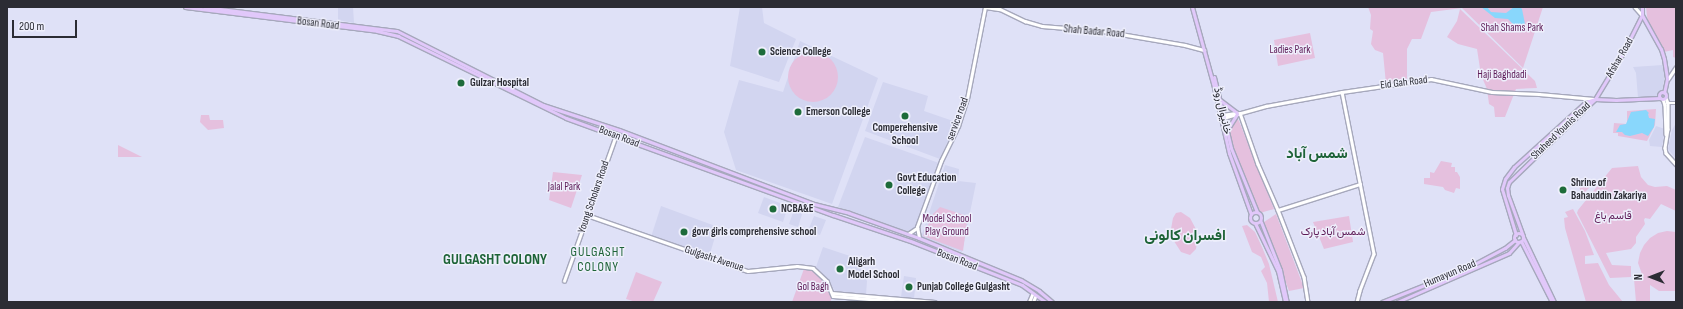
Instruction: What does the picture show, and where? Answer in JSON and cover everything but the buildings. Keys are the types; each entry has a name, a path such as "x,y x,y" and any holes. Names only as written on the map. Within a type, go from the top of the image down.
{"main road":[{"name":"Bosan Road","path":"185,7 377,31 398,36 561,116 875,229 1022,285 1046,302"},
{"name":"Bosan Road","path":"204,7 397,31 543,105 619,130 821,206 849,213 918,238 1021,280 1052,302"},
{"name":"خانیوال روڈ","path":"1193,7 1233,153 1257,212"},
{"name":"خانیوال روڈ","path":"1193,7 1219,99 1222,116"},
{"path":"1642,7 1642,15 1661,49 1667,79 1664,100"},
{"name":"Afshar Road","path":"1595,99 1623,53 1642,15"},
{"path":"1664,93 1660,94 1664,100"},
{"path":"1219,99 1238,113 1227,131"},
{"path":"1595,99 1664,100"},
{"name":"Shaheed Younis Road","path":"1516,235 1503,192 1502,185 1505,179 1514,167 1586,102 1595,99"},
{"name":"Shaheed Younis Road","path":"1553,302 1523,236 1508,195 1507,188 1509,182 1595,99"},
{"path":"1222,116 1229,153 1251,214 1251,219 1279,271"},
{"path":"659,152 661,147"},
{"path":"701,167 702,162"},
{"path":"1242,191 1247,189"},
{"path":"1251,214 1257,212 1260,215 1261,222 1279,271 1286,302"},
{"path":"1255,224 1261,222"},
{"path":"875,229 877,223"},
{"path":"1520,242 1523,236 1520,234 1516,235 1515,240 1520,242 1553,302"},
{"name":"Humayun Road","path":"1382,302 1467,268 1505,248 1515,240"},
{"name":"Humayun Road","path":"1397,302 1510,253 1520,242"}],"street":[{"name":"Shah Badar Road","path":"985,7 1000,9 1025,22 1042,26 1110,32 1185,45 1204,50"},
{"name":"service road","path":"917,227 941,161 958,126 967,99 985,7"},
{"path":"1635,7 1642,15"},
{"path":"1667,79 1676,67"},
{"name":"Eid Gah Road","path":"1222,116 1342,92 1431,79 1492,92 1595,99"},
{"path":"1342,92 1374,254 1357,302"},
{"path":"1676,103 1664,100 1666,153 1676,164"},
{"path":"1238,113 1304,277 1308,302"},
{"name":"Young Scholars Road","path":"564,281 616,135"},
{"path":"1278,210 1360,184"},
{"name":"Gulgasht Avenue","path":"588,215 748,271 797,266 813,268 822,276 833,294"},
{"path":"907,234 917,227 918,238"},
{"path":"833,294 905,302"},
{"path":"833,294 935,302"},
{"path":"1029,302 1032,295"},
{"path":"1033,302 1035,297"}],"shaded area":[{"path":"338,7 353,7 354,23 338,20"},
{"name":"Science College","path":"740,7 762,7 764,23 796,39 779,82 730,66"},
{"name":"Emerson College","path":"800,41 878,78 832,204 736,170 724,132 739,80 783,92"},
{"path":"1663,65 1665,72 1662,94 1658,97 1638,98 1636,73 1633,67"},
{"name":"Comperehensive School","path":"883,82 928,96 924,111 956,122 940,159 865,131"},
{"path":"1676,123 1676,159 1668,149 1672,130"},
{"path":"1656,126 1665,129 1662,147 1650,146 1649,140"},
{"name":"Govt Education College","path":"865,137 939,163 912,236 838,207"},
{"path":"945,165 959,169 958,181 976,183 962,252 921,237"},
{"name":"NCBA&E","path":"764,197 788,206 783,222 758,213"},
{"name":"govr girls comprehensive school","path":"661,206 718,227 709,257 651,237"},
{"path":"795,207 803,211 798,227 789,224"},
{"path":"814,216 826,220 820,235 808,231"},
{"name":"Aligarh Model School","path":"823,247 856,258 867,281 866,295 836,293 828,279 816,267"},
{"name":"Punjab College Gulgasht","path":"904,276 916,278 914,299 901,297"}],"green space":[{"name":"Shah Shams Park","path":"1368,7 1543,7 1523,68 1462,8 1431,12 1421,39 1412,39 1407,49 1407,81 1386,84 1383,53 1375,50 1371,44 1373,31 1370,29 1371,15"},
{"path":"1646,7 1676,7 1676,58 1673,57 1673,50 1664,52 1648,24"},
{"name":"Haji Baghdadi","path":"1460,9 1535,81 1537,88 1516,89 1505,117 1495,117 1494,107 1489,104 1487,89 1481,75 1477,49 1458,44 1447,37 1457,21"},
{"name":"Ladies Park","path":"1310,33 1315,58 1278,66 1274,40"},
{"path":"813,52 823,54 831,59 836,67 838,77 836,87 831,95 823,100 813,102 803,100 795,95 790,87 788,77 790,67 795,59 803,54"},
{"path":"1656,109 1655,125 1647,141 1618,136 1618,133 1613,133 1614,123 1627,124 1627,111"},
{"path":"201,115 209,115 210,120 223,120 224,128 208,130 200,122"},
{"path":"1237,118 1274,209 1260,213 1240,166 1227,128"},
{"path":"118,145 142,157 118,157"},
{"path":"1441,161 1452,163 1451,167 1455,167 1455,172 1457,172 1460,177 1460,189 1456,188 1454,193 1445,190 1443,187 1424,184 1424,178 1430,178 1430,172 1434,173"},
{"name":"قاسم باغ","path":"1638,166 1641,177 1648,185 1655,187 1667,186 1676,190 1676,211 1661,204 1650,219 1645,218 1645,224 1636,237 1636,243 1631,249 1606,253 1612,265 1631,266 1631,277 1610,278 1577,213 1612,168"},
{"name":"Jalal Park","path":"553,172 582,175 571,208 549,200"},
{"path":"1586,178 1593,184 1581,196 1579,183 1581,180"},
{"name":"Model School Play Ground","path":"940,207 964,215 963,221 967,222 963,251 923,236 933,214"},
{"path":"1573,209 1585,231 1594,255 1585,256 1585,264 1598,263 1609,285 1623,302 1586,302 1565,228 1564,218 1568,217 1565,212"},
{"path":"1181,212 1190,218 1198,233 1196,249 1190,255 1181,252 1172,238 1171,229 1173,218 1176,213"},
{"path":"1276,214 1304,288 1289,291 1264,222"},
{"name":"شمس آباد پارک","path":"1349,216 1353,242 1324,249 1313,222"},
{"path":"1247,225 1255,232 1269,264 1278,302 1269,302 1267,283 1261,271 1265,267 1261,257 1252,252 1242,226"},
{"path":"1667,231 1676,232 1676,291 1659,291 1650,285 1650,302 1636,302 1634,279 1643,277 1638,263 1640,253 1650,238 1658,233"},
{"name":"Gol Bagh","path":"805,266 813,268 827,281 833,296 830,302 792,302"},
{"path":"636,272 662,282 653,302 636,302 626,299"}],"water":[{"path":"1481,7 1487,7 1491,12 1506,13 1514,7 1520,7 1522,9 1525,24 1523,26 1515,26 1508,19 1495,18"},
{"path":"1646,110 1649,113 1649,118 1655,119 1654,127 1648,136 1642,133 1630,136 1625,135 1622,132 1616,132 1620,125 1626,124 1631,112"}],"place":[{"name":"Science College","path":"762,52"},
{"name":"Gulzar Hospital","path":"461,83"},
{"name":"Emerson College","path":"798,112"},
{"name":"Comperehensive School","path":"905,116"},
{"name":"Govt Education College","path":"889,185"},
{"name":"Shrine of Bahauddin Zakariya","path":"1563,190"},
{"name":"NCBA&E","path":"773,209"},
{"name":"govr girls comprehensive school","path":"684,232"},
{"name":"Aligarh Model School","path":"840,269"},
{"name":"Punjab College Gulgasht","path":"909,287"}],"district":[{"name":"شمس آباد","path":"1317,154"},
{"name":"افسران کالونی","path":"1185,236"},
{"name":"GULGASHT COLONY","path":"495,260"},
{"name":"GULGASHT COLONY","path":"598,260"}]}
